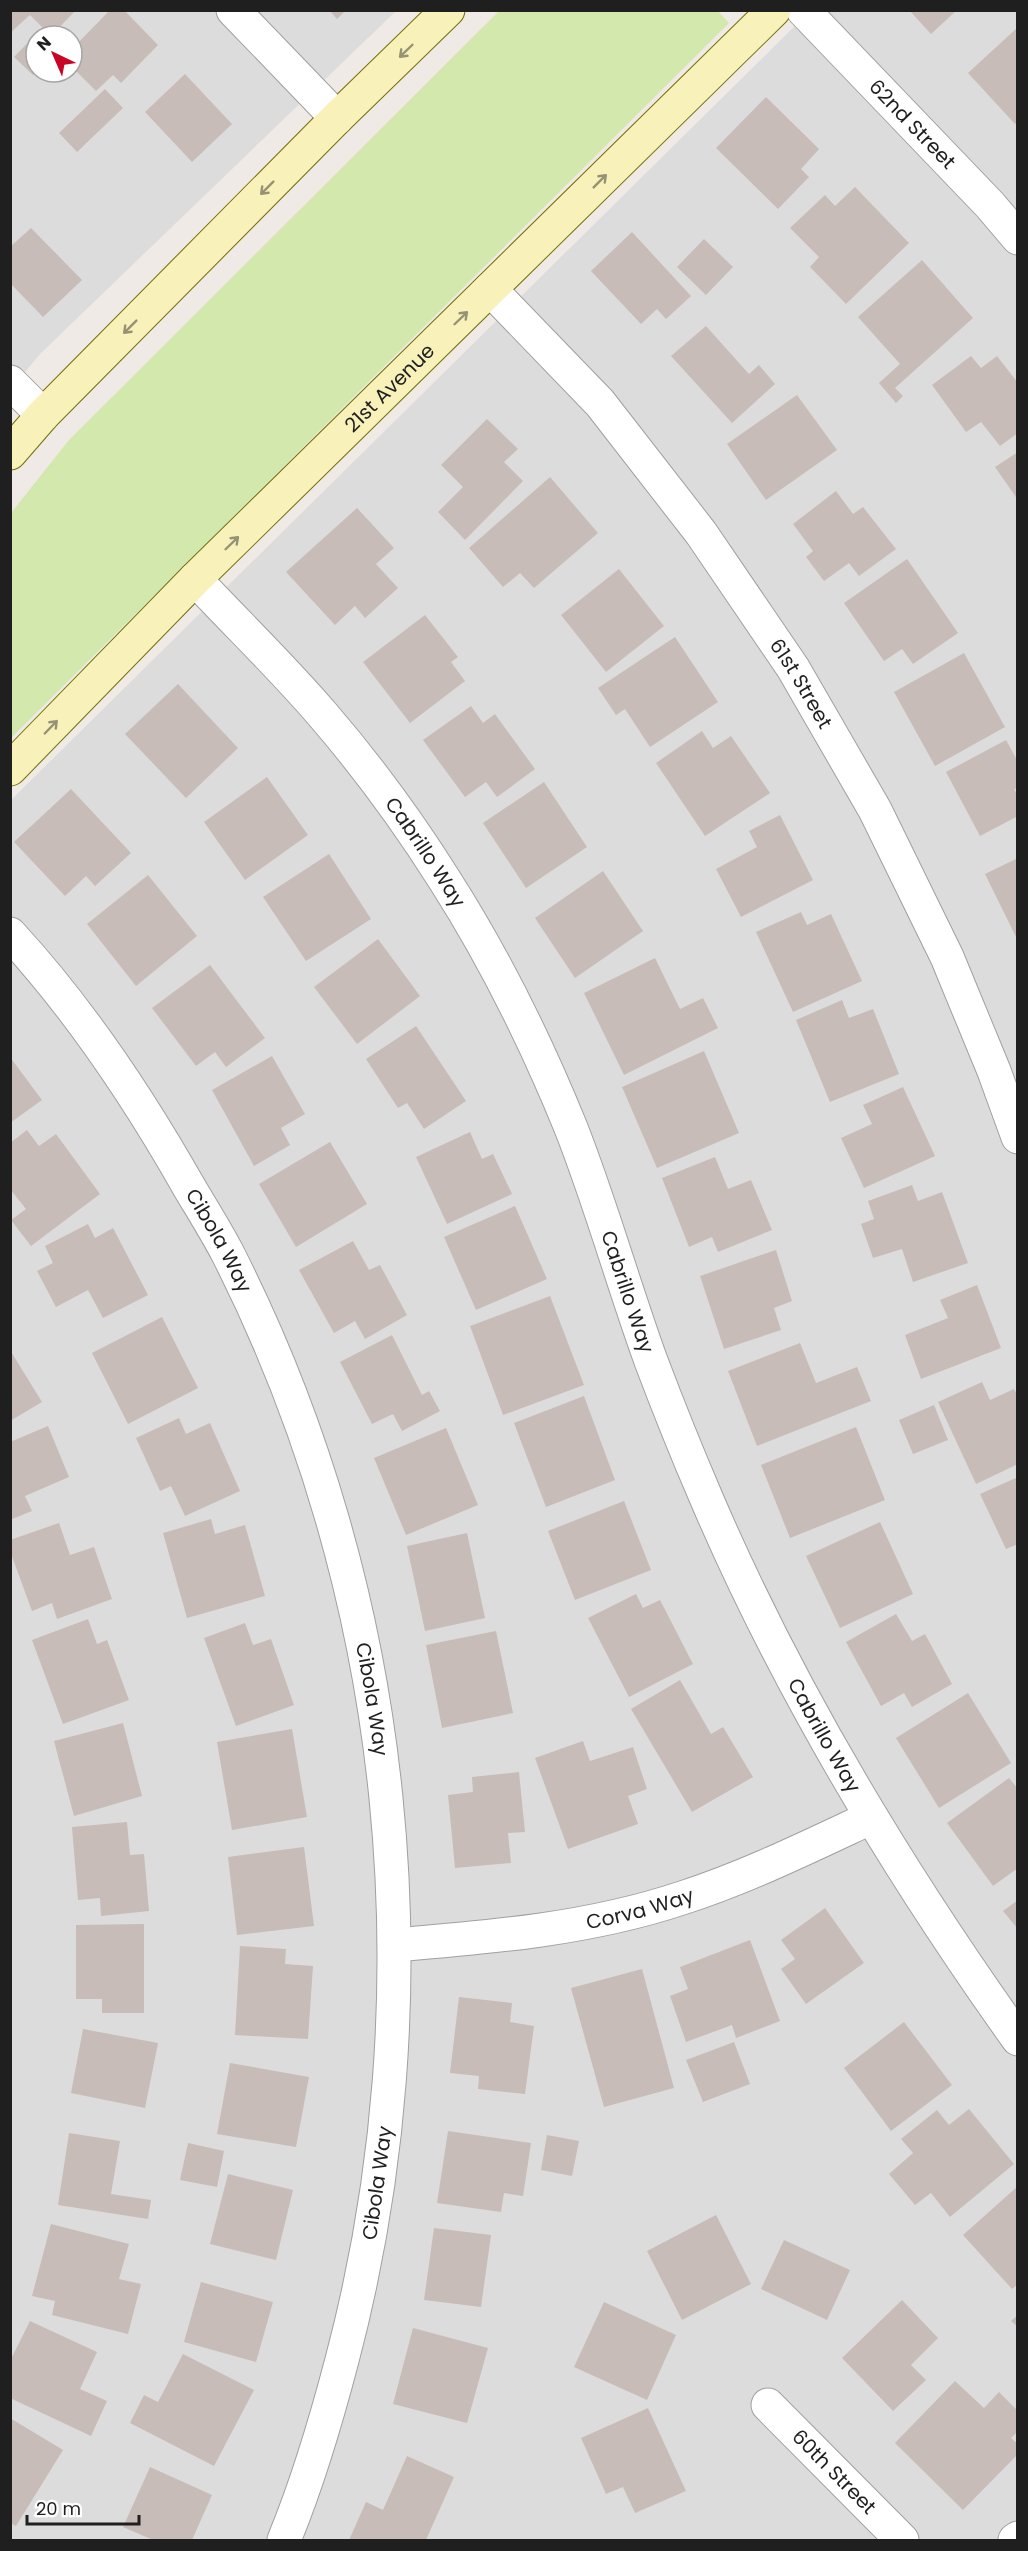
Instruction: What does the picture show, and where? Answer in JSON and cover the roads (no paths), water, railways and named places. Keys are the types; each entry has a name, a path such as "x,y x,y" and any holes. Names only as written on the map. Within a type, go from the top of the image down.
{"street":[{"path":"233,10 337,118"},
{"path":"10,453 43,415 337,118 448,10"},
{"name":"21st Avenue","path":"10,769 195,579 774,10"},
{"name":"62nd Street","path":"803,10 990,205 1017,238"},
{"name":"61st Street","path":"490,290 600,403 701,533 793,668 875,810 947,957 994,1071 1017,1137"},
{"path":"10,382 43,415"},
{"name":"Cabrillo Way","path":"195,579 322,713 386,794 444,879 495,968 530,1036 571,1130 652,1364 706,1498 767,1629 834,1757 870,1818 962,1961 1017,2039"},
{"name":"Cibola Way","path":"10,934 32,958 99,1044 160,1135 227,1254 273,1352 321,1480 350,1586 370,1682 384,1773 394,1882 393,2046 380,2181 361,2289 326,2421 284,2541"},
{"name":"Corva Way","path":"395,1945 511,1936 596,1921 670,1902 762,1869 870,1818"},
{"name":"60th Street","path":"768,2405 902,2541"}]}
